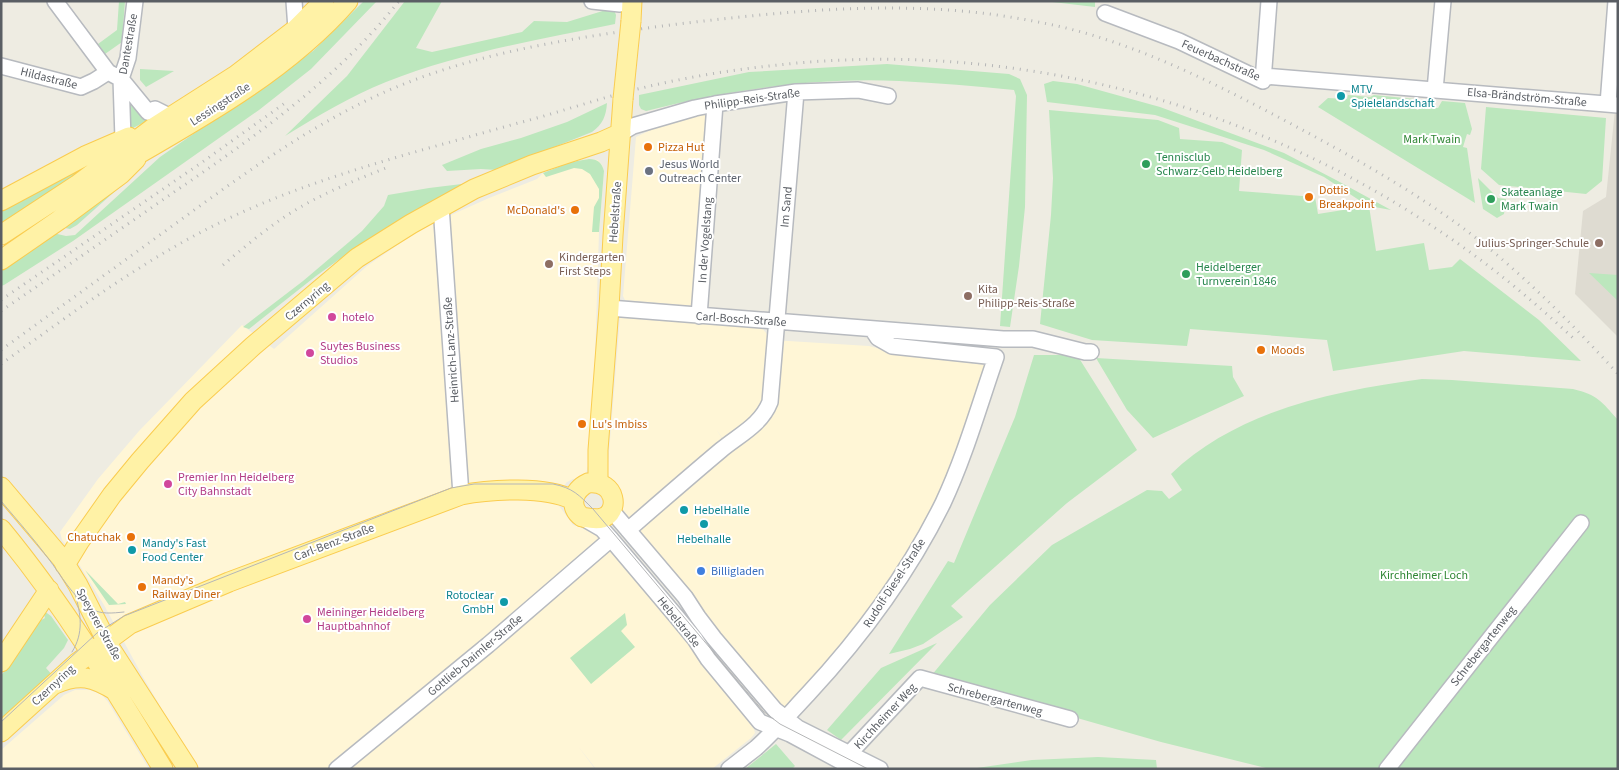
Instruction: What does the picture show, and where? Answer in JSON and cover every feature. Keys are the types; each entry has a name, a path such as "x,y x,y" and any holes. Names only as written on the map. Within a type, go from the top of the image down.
{"main road":[{"name":"Lessingstraße","path":"1,235 77,185 151,120 171,117 236,75 296,29 324,1"},
{"name":"Lessingstraße","path":"77,185 108,172 233,96 300,48 321,30 348,1"},
{"name":"Hebelstraße","path":"611,510 613,497 603,484 598,483 598,450 631,1"},
{"path":"296,29 300,48"},
{"path":"1,201 123,138 151,120"},
{"name":"Czernyring","path":"64,562 112,495 193,401 357,258 441,206 496,179 621,133"},
{"path":"1,260 121,174 142,152"},
{"path":"598,483 588,483 576,492 573,500 576,511 582,517 602,518 611,510"},
{"name":"Speyerer Straße","path":"1,487 64,562 107,641 188,769"},
{"name":"Carl-Benz-Straße","path":"107,641 130,624 229,582 461,495 487,491 537,491 561,495 573,500"},
{"name":"Speyerer Straße","path":"1,529 47,588 91,652 164,769"},
{"path":"1,662 47,588 69,605 107,641"},
{"name":"Czernyring","path":"1,732 76,662 107,641"},
{"path":"54,684 75,677 96,680 116,691"}],"street":[{"path":"55,1 114,75 123,138"},
{"name":"Dantestraße","path":"135,1 128,58 114,75 151,120"},
{"path":"294,1 296,29"},
{"path":"592,1 617,4 631,1"},
{"name":"Feuerbachstraße","path":"1106,13 1179,41 1263,81 1269,1"},
{"path":"1435,90 1443,1"},
{"path":"1613,104 1616,1"},
{"name":"Hildastraße","path":"1,66 80,87 114,75"},
{"name":"Elsa-Brändström-Straße","path":"1263,76 1613,104"},
{"name":"Philipp-Reis-Straße","path":"621,133 633,126 715,104 796,92 858,90 888,96"},
{"name":"Im Sand","path":"776,321 796,92"},
{"name":"In der Vogelstang","path":"699,316 715,104"},
{"name":"Heinrich-Lanz-Straße","path":"441,206 461,495"},
{"name":"Carl-Bosch-Straße","path":"609,308 1003,339 1034,339 1091,352"},
{"path":"628,530 762,417 770,402 776,321"},
{"name":"Rudolf-Diesel-Straße","path":"729,769 754,749 842,657 875,615 922,544 960,463 996,357 892,346 878,338 872,329"},
{"name":"Hebelstraße","path":"611,510 685,597 711,634 770,705 780,723"},
{"name":"Hebelstraße","path":"582,517 602,529 611,539 695,639 708,659 760,722 780,723"},
{"name":"Schrebergartenweg","path":"1387,769 1510,610 1581,523"},
{"name":"Gottlieb-Daimler-Straße","path":"337,769 488,645 611,539"},
{"name":"Kirchheimer Weg","path":"849,754 920,678"},
{"name":"Schrebergartenweg","path":"920,678 1070,719"},
{"name":"Kirchheimer Weg","path":"780,723 798,728 880,769"},
{"name":"Kirchheimer Weg","path":"780,723 790,734 855,769"}],"shaded area":[{"name":"Julius-Springer-Schule","path":"1615,110 1618,111 1618,337 1575,294 1583,211 1606,197"},
{"path":"705,113 708,116 694,303 691,306 625,300 623,296 636,137 670,121"},
{"path":"589,159 598,160 604,171 599,232 592,451 585,477 567,482 557,503 573,525 592,530 609,551 613,550 690,641 703,663 754,729 755,733 712,769 596,769 578,746 595,769 197,769 143,677 104,605 69,548 62,540 60,532 98,479 139,431 242,325 274,349 367,266 422,228 537,179 543,173 571,162"},
{"path":"620,318 761,327 772,340 869,346 899,354 985,365 983,379 957,454 929,516 898,570 870,614 789,705 783,707 772,700 638,533 637,529 732,452 716,429 723,440 630,518 622,509 614,485 607,477"},
{"path":"75,690 90,690 102,695 149,769 1,769 1,750 64,695"}],"green space":[{"path":"119,1 125,1 122,42 105,54 98,44 117,30"},
{"path":"364,1 377,1 311,69 259,110 73,241 1,286 1,268 53,233 66,236 75,235 160,157 313,51"},
{"path":"405,1 442,1 416,48 432,52 522,32 534,21 567,22 609,9 614,10 616,15 615,24 470,55 386,82 347,100 285,136 347,76"},
{"path":"1044,1 1095,1 1095,7"},
{"path":"887,64 1009,74 1020,79 1027,95 1025,207 1010,327 1000,326 1016,96 1014,90 899,81 836,81 740,91 646,111 641,109 639,105 639,95 749,72"},
{"path":"140,69 174,71 146,87 140,80"},
{"name":"Heidelberger Turnverein 1846","path":"1053,81 1077,84 1160,107 1284,153 1336,180 1391,210 1369,206 1376,251 1424,243 1429,270 1452,267 1460,259 1539,320 1581,361 1464,351 1333,371 1327,340 1190,329 1187,346 1092,340 1040,324 1053,178 1049,110 1158,120 1179,128 1180,139 1222,142 1242,150 1239,191 1315,197 1318,214 1368,206 1324,177 1264,150 1155,115 1047,102 1044,84"},
{"name":"Mark Twain","path":"1348,95 1370,97 1374,95 1415,99 1414,105 1417,110 1430,104 1432,107 1438,108 1442,101 1465,103 1472,129 1470,135 1467,134 1463,147 1467,148 1475,203 1318,107 1328,98 1347,99"},
{"path":"124,98 148,114 151,119 127,131"},
{"path":"607,103 603,119 592,132 497,170 447,171 442,165 481,149 567,122"},
{"path":"1486,107 1606,118 1602,181 1586,194 1499,185 1481,169"},
{"path":"110,148 92,164 1,223 1,210"},
{"path":"589,159 599,162 604,171 599,232 592,232 594,207 599,198 599,189 590,174 582,169 574,168 546,177 543,173 571,162"},
{"path":"131,177 77,225 70,229 60,227"},
{"name":"Skateanlage Mark Twain","path":"1478,178 1498,198 1506,199 1504,214 1497,218 1483,209"},
{"path":"470,183 358,246 316,276 249,329 243,327 303,281 362,231 384,206 388,195"},
{"path":"1589,273 1618,275 1618,301"},
{"path":"1034,355 1077,355 1137,450 1067,503 951,606 963,617 923,644 889,654 948,561 954,563 1015,417"},
{"path":"1096,358 1232,366 1233,377 1244,396 1153,438 1127,410"},
{"name":"Kirchheimer Loch","path":"1422,379 1573,389 1594,396 1618,420 1618,769 1270,769 1161,742 931,676 990,605 1052,545 1147,490 1162,491 1169,499 1182,490 1171,474 1197,452 1226,434 1257,419 1322,397"},
{"path":"85,570 118,604 125,602 126,604 109,605"},
{"path":"44,611 51,616 68,640 64,648 46,668 54,677 1,726 1,676 36,623 45,618"},
{"path":"625,613 627,625 621,631 635,647 591,684 570,658"},
{"path":"937,643 841,740 827,730 881,668"},
{"path":"776,744 795,766 792,769 745,769"},
{"path":"1098,757 1156,760 1157,769 970,769 1032,760"}],"tram line":[{"path":"1,722 97,633 124,616 451,488 474,484 553,484 575,493 593,509 763,711 780,724 868,769"},
{"path":"1,501 72,591 84,603 98,612 124,612"},
{"path":"72,652 80,631 79,609 75,594"}],"railway":[{"path":"1,311 225,157 288,110 346,59 374,31 399,1"},
{"path":"1,350 209,199 303,135 352,108 413,80 449,68 521,49 633,30 792,12 915,8 997,15 1083,32 1123,45 1178,67 1258,106 1376,171 1460,226 1499,256 1534,288 1618,374"},
{"path":"1,364 53,326 161,255 217,224 290,192 403,155 666,82 756,67 861,59 945,61 1028,70 1111,87 1192,110 1270,139 1346,175 1439,230 1498,274 1573,338"},
{"path":"1,300 285,103"},
{"path":"223,265 262,233 293,211 334,190 386,168"}],"place":[{"name":"MTV Spielelandschaft","path":"1341,96"},
{"name":"Pizza Hut","path":"648,147"},
{"name":"Tennisclub Schwarz-Gelb Heidelberg","path":"1146,164"},
{"name":"Jesus World Outreach Center","path":"649,171"},
{"name":"Dottis Breakpoint","path":"1309,197"},
{"name":"Skateanlage Mark Twain","path":"1491,199"},
{"name":"McDonald's","path":"575,210"},
{"name":"Julius-Springer-Schule","path":"1599,243"},
{"name":"Kindergarten First Steps","path":"549,264"},
{"name":"Heidelberger Turnverein 1846","path":"1186,274"},
{"name":"Kita Philipp-Reis-Straße","path":"968,296"},
{"name":"hotelo","path":"332,317"},
{"name":"Moods","path":"1261,350"},
{"name":"Suytes Business Studios","path":"310,353"},
{"name":"Lu's Imbiss","path":"582,424"},
{"name":"Premier Inn Heidelberg City Bahnstadt","path":"168,484"},
{"name":"HebelHalle","path":"684,510"},
{"name":"Hebelhalle","path":"704,524"},
{"name":"Chatuchak","path":"131,537"},
{"name":"Mandy's Fast Food Center","path":"132,550"},
{"name":"Billigladen","path":"701,571"},
{"name":"Mandy's Railway Diner","path":"142,587"},
{"name":"Rotoclear GmbH","path":"504,602"},
{"name":"Meininger Heidelberg Hauptbahnhof","path":"307,619"}]}
